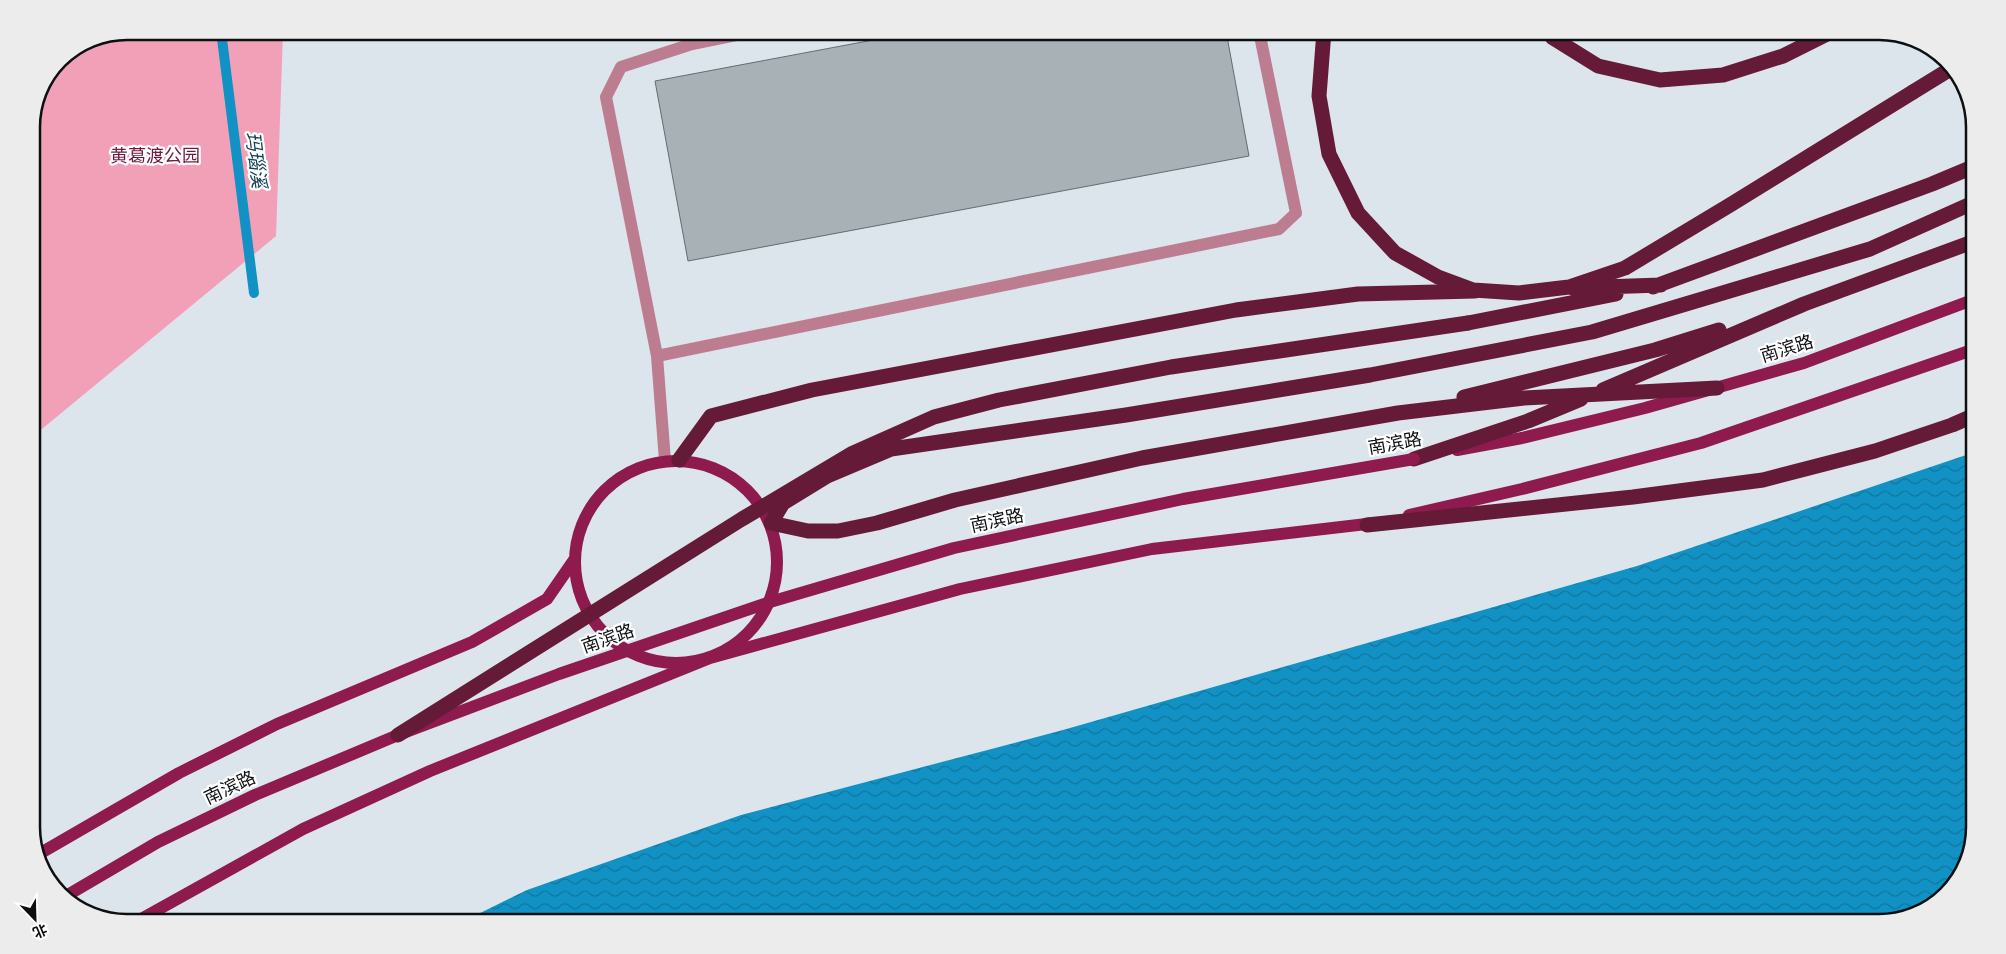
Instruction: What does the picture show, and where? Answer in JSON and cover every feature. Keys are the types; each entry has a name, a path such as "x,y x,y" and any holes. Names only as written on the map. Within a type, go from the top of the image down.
{"highway":[{"path":"1323,40 1319,96 1329,154 1358,213 1395,253 1438,277 1473,290 1519,292 1569,287 1625,268 1730,206 1946,72"},
{"path":"1556,40 1598,66 1660,80 1723,75 1783,56 1815,40"},
{"path":"398,734 818,473 853,453 934,417 999,400 1171,367 1468,323 1661,285 1966,170"},
{"path":"1717,388 1524,398 1398,413 1123,462 955,500 877,523 838,531 808,531 771,523 783,503 827,476 890,449 1116,416 1370,375 1592,332 1870,249 1966,206"},
{"path":"1414,459 1528,421 1804,304 1966,243"},
{"path":"672,460 711,416 812,390 1236,310 1358,294 1661,285"},
{"path":"1398,413 1655,350 1804,304"},
{"path":"1367,525 1633,497 1763,480 1875,450 1966,419"}],"main road":[{"name":"南滨路","path":"71,893 158,842 228,807 398,734 559,674 770,602 954,548 1183,499 1414,459 1522,438 1645,408 1804,363 1966,302"},
{"path":"150,914 303,829 430,771 710,658 729,649 762,617 777,580 779,554 771,523 746,486 707,464 672,460 629,470 604,490 582,524 576,542 574,560 576,584 601,631 625,650 654,661 688,664 710,658 960,589 1152,550 1367,525 1522,489 1701,443 1966,352"},
{"path":"44,851 179,773 277,724 472,642 547,599 574,560"}],"street":[{"path":"672,460 657,356 606,97 621,67 692,44 712,40"},
{"path":"657,356 1279,229 1296,213 1260,40"}],"green space":[{"name":"黄葛渡公园","path":"127,40 283,40 276,236 40,431 40,122 43,105 49,89 58,74 70,62 84,52 99,45"}],"water":[{"path":"1966,455 1966,827 1964,844 1959,860 1948,880 1936,892 1912,907 1901,911 1879,914 478,914 527,890 741,815 1063,730 1637,566"}],"building":[{"path":"873,40 1228,40 1249,156 688,261 655,81"}],"waterway":[{"name":"玛瑙溪","path":"222,40 254,293"}]}
